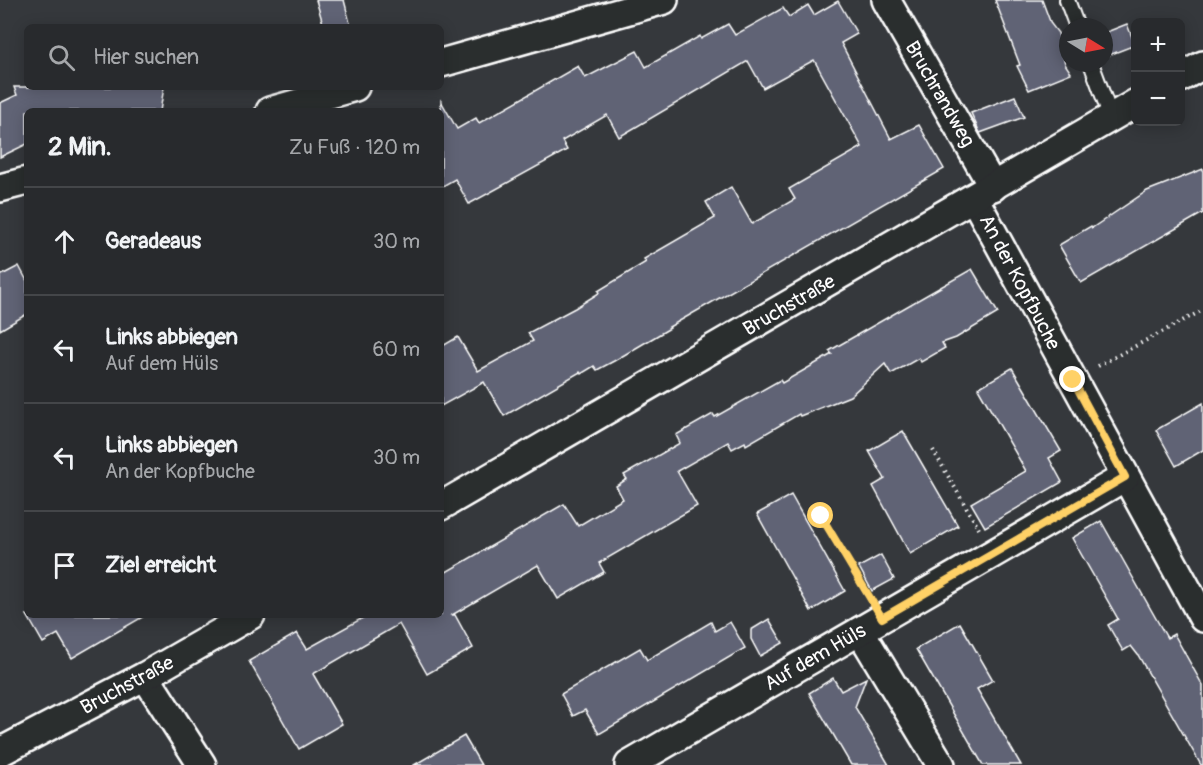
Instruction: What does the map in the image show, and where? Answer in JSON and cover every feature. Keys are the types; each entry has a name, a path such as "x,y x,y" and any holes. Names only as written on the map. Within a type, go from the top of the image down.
{"street":[{"path":"444,62 664,0"},
{"name":"Bruchrandweg","path":"886,0 984,193"},
{"path":"1185,75 1203,65"},
{"path":"281,108 344,90"},
{"name":"Bruchstraße","path":"444,504 1131,106"},
{"path":"0,188 24,182"},
{"name":"An der Kopfbuche","path":"984,193 1073,380 1203,618"},
{"name":"Auf dem Hüls","path":"629,765 1125,477"},
{"name":"Bruchstraße","path":"0,752 145,676 246,618"},
{"path":"871,624 941,765"},
{"path":"145,676 202,765"}],"lane":[{"path":"1067,0 1074,18"},
{"path":"1094,72 1111,117"}],"path":[{"path":"1073,380 1203,310"},
{"path":"933,450 993,553"},
{"path":"821,516 871,624"}],"building":[{"path":"316,0 344,0 350,24 323,24"},
{"path":"995,0 1042,0 1051,24 1058,33 1059,72 1071,73 1029,90 1017,66 1020,65"},
{"path":"838,1 857,34 841,43 891,139 919,125 944,169 614,361 597,370 594,366 581,374 580,372 504,416 484,382 444,404 444,345 458,337 478,371 533,341 528,333 575,308 646,262 644,259 715,218 706,202 731,187 752,224 795,199 789,189 862,147 814,60 763,88 748,61 619,137 607,115 562,141 567,150 469,204 455,179 444,185 444,108 441,108 441,101 457,129 476,118 479,123 578,66 585,78 637,51 646,67 700,36 701,39 728,24 735,35 783,8 789,17 808,5 814,15"},
{"path":"1127,24 1131,34 1131,47 1113,54 1113,29"},
{"path":"14,87 24,87 24,90 164,90 160,108 24,108 24,145 0,157 0,103 17,95"},
{"path":"1015,96 1024,117 980,133 971,113"},
{"path":"1203,169 1203,213 1081,283 1059,245 1091,226 1092,228 1147,191"},
{"path":"19,266 24,275 24,316 0,330 0,276"},
{"path":"972,269 998,313 956,338 942,343 945,348 921,362 919,358 891,374 885,364 850,396 800,416 799,414 746,445 745,442 732,449 728,442 677,471 697,506 599,563 604,572 558,599 538,565 452,615 455,615 473,648 427,674 399,624 313,674 342,724 299,749 249,661 297,633 307,649 363,618 444,618 444,573 564,504 578,526 623,499 616,486 627,479 624,475 680,443 676,435 713,414 715,417 780,380 782,383 832,354 829,351"},
{"path":"1012,368 1061,451 1049,458 1062,482 985,527 971,503 1026,471 978,388"},
{"path":"1203,403 1203,450 1176,466 1156,430"},
{"path":"903,431 958,526 910,554 873,486 885,479 869,451"},
{"path":"791,495 845,591 811,611 757,514"},
{"path":"1101,521 1167,638 1174,634 1203,686 1203,765 1138,655 1131,646 1123,651 1108,625 1118,619 1072,538"},
{"path":"881,555 894,579 872,591 859,567"},
{"path":"29,618 141,618 72,658 58,634 43,643"},
{"path":"769,619 783,643 760,656 751,639 751,630"},
{"path":"711,622 715,631 730,622 745,648 599,734 585,710 573,716 561,694 640,648 647,660"},
{"path":"960,623 993,680 977,689 1021,765 983,765 916,649"},
{"path":"833,678 841,691 866,678 855,707 889,765 851,765 809,693"},
{"path":"464,736 481,765 414,765"}],"route":[{"path":"821,516 882,618 1125,477 1073,380"}]}
